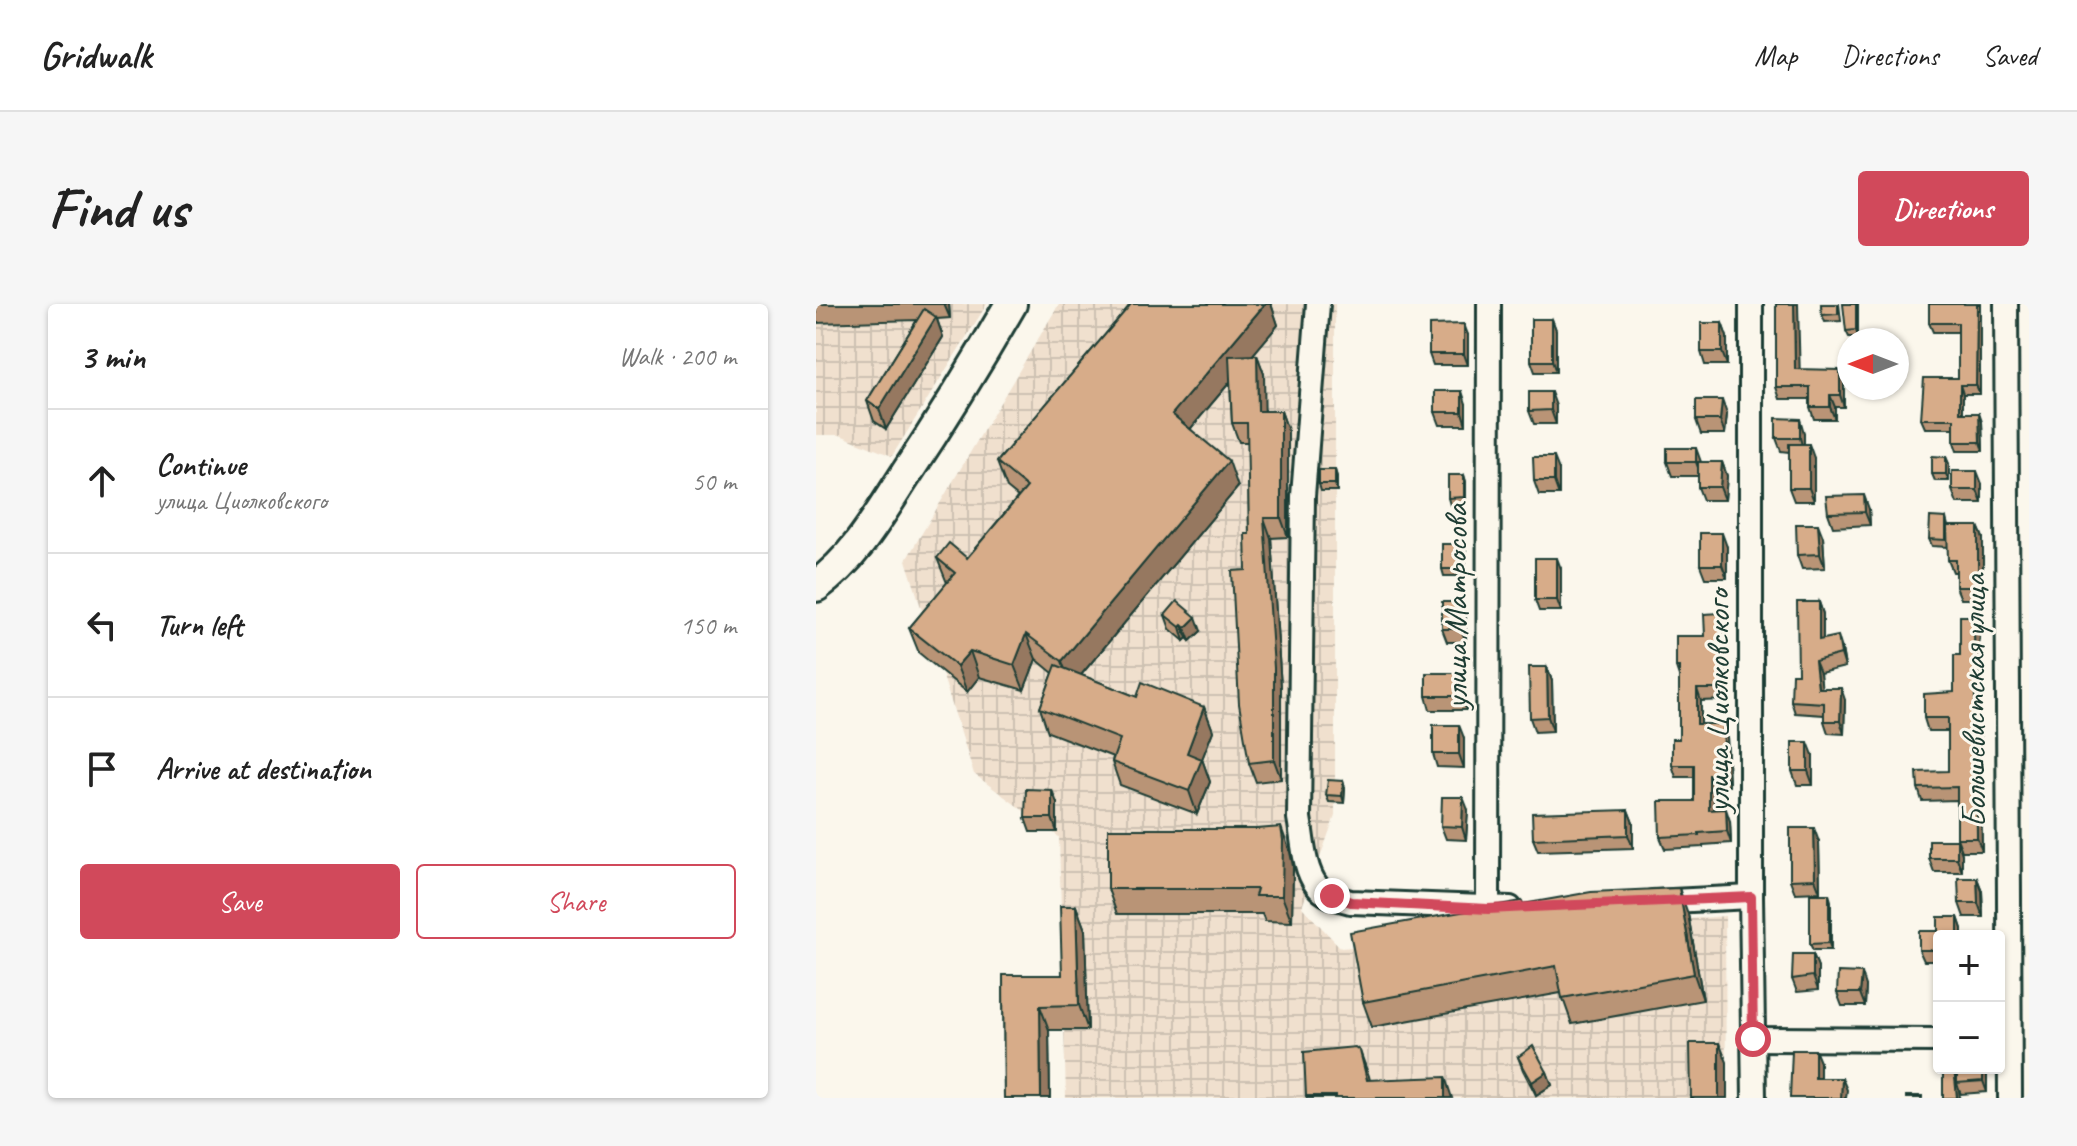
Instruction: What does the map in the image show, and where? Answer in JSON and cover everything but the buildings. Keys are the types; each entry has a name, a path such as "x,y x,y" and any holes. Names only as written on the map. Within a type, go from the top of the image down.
{"street":[{"path":"816,586 834,574 859,546 960,393 1011,304"},
{"path":"1318,304 1303,496 1299,818 1307,862 1317,886 1332,896 1351,902 1488,909 1535,907"},
{"name":"улица Матросова","path":"1488,909 1489,304"},
{"name":"улица Циолковского","path":"1751,304 1754,1098"},
{"name":"Большевистская улица","path":"2006,304 2010,1098"},
{"path":"1627,903 1751,897"},
{"path":"1753,1039 1933,1040"}],"shaded area":[{"path":"816,304 987,304 892,456 840,435 816,435"},
{"path":"1059,304 1335,304 1335,816 1302,907 1341,948 1725,916 1726,1098 1066,1098 1059,837 974,774 906,560"}],"route":[{"path":"1332,896 1351,902 1488,909 1751,897 1753,1039"}]}
